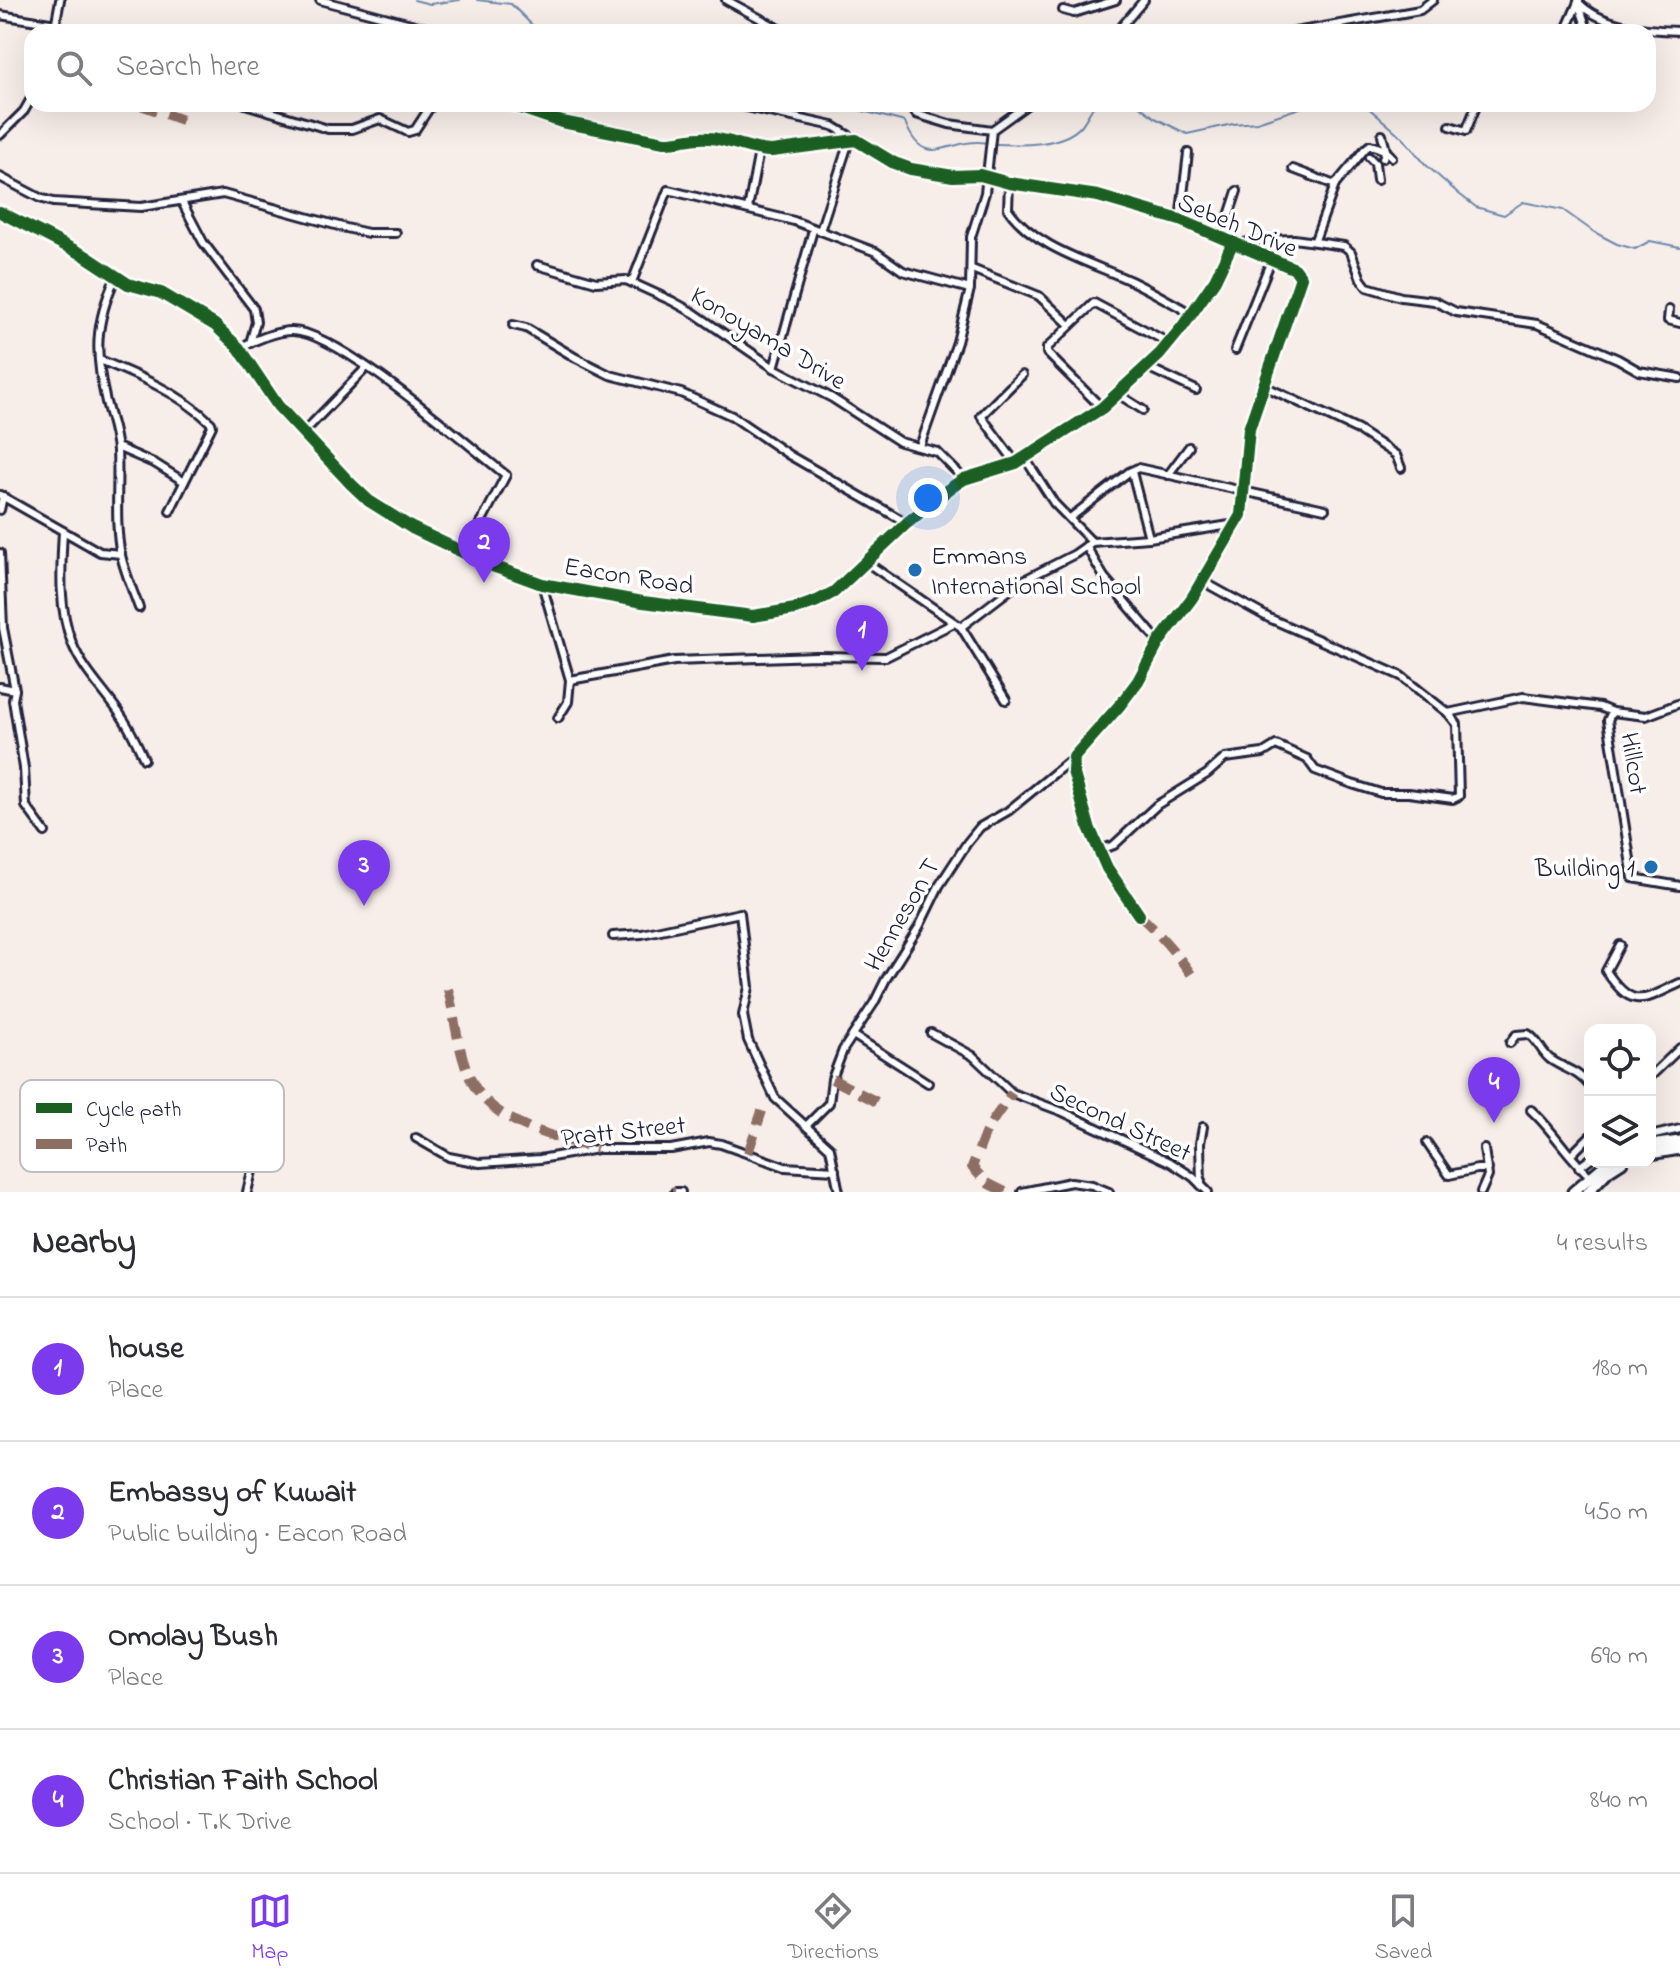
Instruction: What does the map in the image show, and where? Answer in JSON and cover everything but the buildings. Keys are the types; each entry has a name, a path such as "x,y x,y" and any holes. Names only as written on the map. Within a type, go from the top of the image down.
{"main road":[{"path":"1656,1144 1680,1141"},
{"path":"1656,1153 1680,1149"},
{"path":"1573,1192 1600,1168"},
{"path":"1588,1192 1613,1168"}],"street":[{"path":"56,24 60,0"},
{"path":"320,0 412,24"},
{"path":"726,0 770,24"},
{"path":"1063,10 1074,13 1116,0"},
{"path":"1124,24 1144,0"},
{"path":"1342,24 1420,10 1433,0"},
{"path":"1578,2 1603,18 1622,24"},
{"path":"1568,24 1578,2"},
{"path":"1578,2 1585,24"},
{"path":"0,15 38,24"},
{"path":"1656,29 1680,31"},
{"path":"0,135 24,111"},
{"path":"272,112 328,129 352,129 380,119 408,132 415,130 427,112"},
{"path":"533,112 562,122 645,140 680,143 706,137 759,151 853,140 817,230 774,368"},
{"name":"Sebeh Drive","path":"769,112 833,126 894,163 911,169 953,176 987,177 1098,196 1180,220 1272,258 1295,269 1301,277 1249,429 1241,515 1202,581 1159,642 1146,668 1120,705 1074,757"},
{"path":"915,112 992,134"},
{"path":"920,446 957,342 970,289 971,237 983,204 992,134 1018,112"},
{"path":"1450,126 1466,131 1474,112"},
{"path":"1369,157 1375,163 1378,177 1386,150 1382,135"},
{"path":"1315,240 1335,185 1367,146 1388,151 1392,157"},
{"path":"748,209 759,151"},
{"path":"1180,220 1188,153"},
{"path":"1293,169 1335,185"},
{"path":"0,177 53,202 128,208 223,194 368,233 396,233"},
{"path":"1009,183 1008,209 1017,221 1073,257 1161,296 1192,314"},
{"path":"632,282 668,190 794,221 876,252 903,271 970,289"},
{"path":"1222,237 1237,191"},
{"path":"182,202 203,242 254,309 256,322 249,343"},
{"name":"Eacon Road","path":"0,212 84,255 132,287 161,293 215,325 239,348 278,406 303,433 369,501 412,528 542,584 643,602 753,616 795,609 834,592 907,523 964,479 1016,463 1102,408 1169,343 1215,280 1236,243"},
{"path":"1236,243 1277,239 1315,240 1348,248 1367,287 1401,297 1434,301 1456,312 1537,324 1639,371 1680,378"},
{"path":"1235,350 1272,258"},
{"name":"Konoyama Drive","path":"537,265 596,282 616,279 632,282 694,313 774,368 832,398 900,442 937,452 964,479"},
{"path":"972,269 1039,296 1070,325"},
{"path":"116,276 98,327 100,360 102,383 117,447 116,496 121,554 139,608"},
{"path":"1102,408 1047,353 1047,348 1070,325 1094,303 1169,343"},
{"path":"1669,310 1668,320 1680,323"},
{"path":"513,325 526,328 610,375 681,393 732,416 779,449 907,523"},
{"path":"239,348 288,331 319,337 419,406 506,475 465,553"},
{"path":"100,360 177,397 211,423 170,511"},
{"path":"1147,367 1196,390"},
{"path":"303,433 366,368"},
{"path":"1016,463 981,416 1022,375"},
{"path":"1262,385 1358,430 1396,455 1401,468"},
{"path":"1118,394 1143,410"},
{"path":"117,447 156,464 183,481"},
{"path":"1168,475 1189,447"},
{"path":"1025,458 1054,503 1070,518 1089,544 1104,577 1159,642"},
{"path":"1070,518 1138,468 1325,509"},
{"path":"1132,472 1149,538"},
{"path":"0,510 1,496 100,552 121,554"},
{"path":"570,680 674,661 886,657 958,625 1020,582 1089,544 1236,524"},
{"path":"63,531 63,610 72,644 85,669 123,718 144,759"},
{"path":"0,553 3,628 15,690 13,700 24,768 26,806 45,832"},
{"path":"866,562 958,625 1006,700"},
{"path":"1100,850 1114,845 1157,805 1207,774 1225,758 1263,753 1276,745 1307,759 1315,770 1381,793 1453,799 1459,796 1457,724 1448,713 1401,676 1269,618 1202,581"},
{"path":"542,584 570,680 568,702 558,718"},
{"path":"0,687 15,690"},
{"path":"1448,713 1523,697 1600,707 1612,712"},
{"name":"Hillcot","path":"1680,703 1646,716 1612,712 1608,720 1633,878 1680,886"},
{"path":"1074,757 1075,783 1089,827 1107,868 1139,915"},
{"name":"Henneson T","path":"807,1125 829,1103 835,1069 853,1035 967,843 980,827 1008,811 1074,757"},
{"path":"613,936 642,934 740,913 749,987 743,1015 748,1040 775,1098 830,1148 839,1192"},
{"path":"1620,945 1606,971 1631,998 1641,1000 1680,983"},
{"name":"Second Street","path":"931,1033 973,1056 1012,1093 1063,1112 1170,1162 1186,1171 1208,1192"},
{"path":"1510,1043 1516,1035 1528,1034 1550,1059 1574,1070 1584,1080"},
{"path":"853,1035 928,1083"},
{"path":"1656,1071 1680,1048"},
{"path":"1531,1110 1590,1176"},
{"path":"1201,1185 1200,1143 1203,1127"},
{"path":"1656,1135 1680,1129"},
{"name":"Pratt Street","path":"416,1138 449,1157 480,1163 540,1159 597,1149 671,1149 709,1142 785,1167 835,1170"},
{"path":"1571,1155 1584,1142"},
{"path":"1427,1143 1449,1175 1488,1169"},
{"path":"1481,1192 1487,1184 1484,1149"},
{"path":"1579,1167 1584,1163"},
{"path":"247,1192 252,1172"},
{"path":"1022,1192 1071,1182 1092,1185 1109,1192"},
{"path":"675,1192 681,1192"}],"waterway":[{"path":"414,0 430,4 460,0"},
{"path":"477,0 511,4 531,24"},
{"path":"867,112 905,122 913,138 930,150 973,142 987,143"},
{"path":"993,144 1040,143 1063,138 1081,126 1090,112"},
{"path":"1147,112 1187,134 1257,122 1288,112"},
{"path":"1373,112 1403,138 1426,165 1476,207 1504,215 1523,202 1563,210 1617,244 1635,249 1650,241 1680,247"}],"marked path":[{"path":"160,112 182,120"},
{"path":"1139,915 1191,974"},
{"path":"448,989 463,1058 471,1080 481,1095 494,1108 526,1126 597,1149"},
{"path":"832,1079 881,1104"},
{"path":"1005,1192 987,1183 972,1167 987,1129 1012,1093"},
{"path":"748,1153 762,1111"}],"cycle path":[{"path":"533,112 562,122 664,142 709,138 772,151 856,140 894,163 911,169 953,176 980,175 1009,183 1098,196 1180,220 1295,269 1301,277 1249,429 1241,515 1192,598 1159,642 1138,681 1074,757 1073,771 1089,827 1107,868 1139,915"},
{"path":"0,212 84,255 128,284 161,293 215,325 239,348 278,406 351,484 369,501 412,528 490,565 542,584 643,602 753,616 795,609 834,592 907,523 949,489 964,479 1016,463 1102,408 1160,354 1183,326 1215,280 1233,242"}],"place":[{"name":"Emmans International School","path":"915,570"},
{"name":"Embassy of Kuwait","path":"484,583"},
{"name":"house","path":"862,671"},
{"name":"Building 1","path":"1651,867"},
{"name":"Omolay Bush","path":"364,906"},
{"name":"Christian Faith School","path":"1494,1123"}]}
